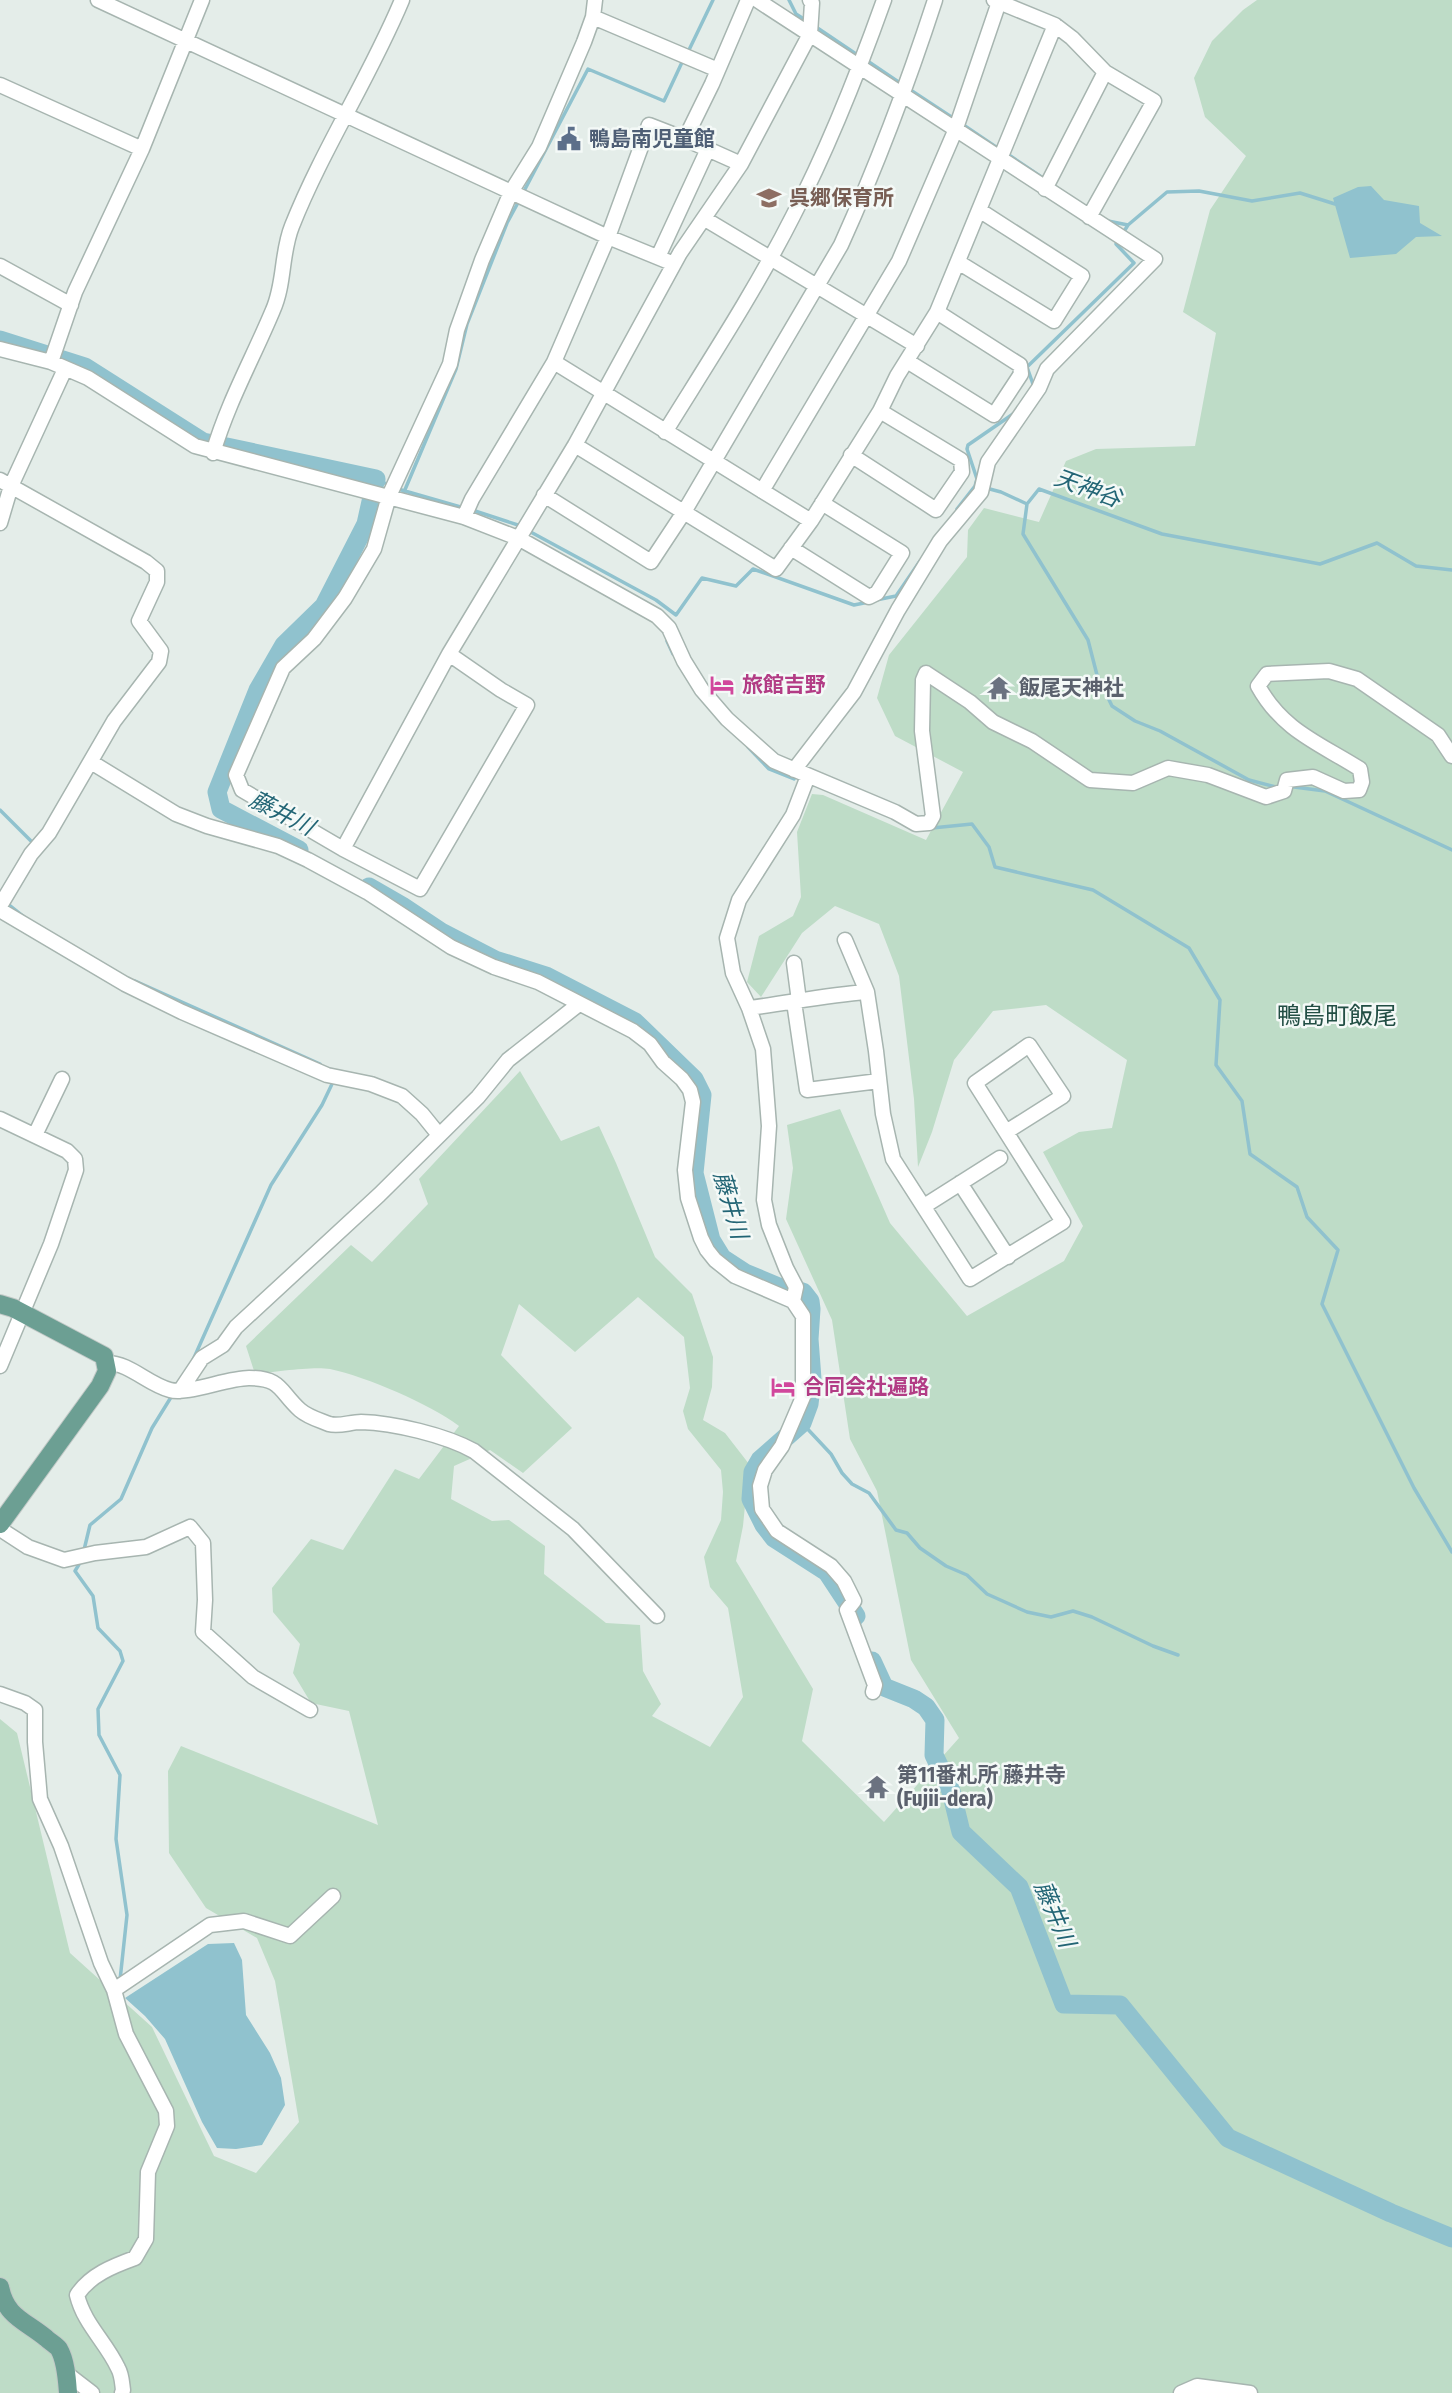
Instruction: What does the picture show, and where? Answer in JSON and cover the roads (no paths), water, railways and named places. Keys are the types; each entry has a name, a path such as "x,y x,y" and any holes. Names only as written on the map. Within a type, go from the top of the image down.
{"main road":[{"path":"0,1304 94,1350 103,1356 107,1363 107,1371 100,1386 0,1524"},
{"path":"0,2287 3,2302 15,2317 33,2327 59,2349 68,2393"}],"street":[{"path":"98,0 608,237 674,264"},
{"path":"52,358 71,305 142,149 202,0"},
{"path":"215,448 232,398 280,293 291,229 344,114 391,28 402,0"},
{"path":"449,654 527,705 420,889 343,849 242,790 236,775 283,668 314,639 330,619 374,549 389,496 450,364 461,318 482,260 520,195 593,17 594,0"},
{"path":"685,139 748,0"},
{"path":"757,0 810,34 862,61 902,94 955,131 1003,153 1045,189 1092,211 1119,236 1155,259 1047,369 1039,388 988,462 983,488 940,541 898,610 854,692 801,773 793,815 739,900 729,925 727,938 730,961 763,1049 767,1079 769,1126 764,1200 769,1225 804,1316 801,1349 803,1397 782,1446 765,1471 760,1486 762,1509 777,1531 831,1566 844,1581 853,1597 851,1607 846,1610 876,1685 873,1692"},
{"path":"666,432 795,214 862,61 884,0"},
{"path":"544,495 651,562 714,462 841,245 909,79 935,0"},
{"path":"762,491 899,261 955,131 997,1 1055,25 1072,38 1105,72 1154,101 1092,211"},
{"path":"343,849 449,654 575,445 674,264 741,164 810,34 812,5"},
{"path":"593,17 718,70"},
{"path":"575,445 776,569 811,521 880,411 937,312 1055,25"},
{"path":"1045,189 1105,72"},
{"path":"0,85 142,149"},
{"path":"464,517 472,499 554,362 608,237 649,125 741,164"},
{"path":"658,257 708,149"},
{"path":"958,262 1054,321 1082,276 979,210"},
{"path":"705,219 917,346"},
{"path":"0,266 71,305"},
{"path":"907,361 994,415 1021,374 1020,365 937,312"},
{"path":"0,349 52,358 65,369 88,378 195,446 215,448 464,517 518,538 657,616 668,628 702,690 774,761 895,812 916,824 929,823 933,816 922,731 923,680 926,673 970,702 993,722 1032,741 1090,780 1133,783 1168,768 1208,775 1266,797 1284,791 1287,780 1313,776 1344,790 1359,790 1362,782 1360,769 1298,733 1268,704 1258,686 1268,674 1329,671 1357,679 1438,735 1452,756"},
{"path":"554,362 811,521"},
{"path":"0,523 7,483 65,369"},
{"path":"851,455 936,510 961,472 961,460 880,411"},
{"path":"7,483 146,562 157,571 157,582 139,621 161,651 159,662 114,721 49,833 31,854 0,908 125,984 182,1012 331,1075 372,1084 402,1096 422,1114 439,1135"},
{"path":"791,548 869,597 877,593 902,553 822,503"},
{"path":"91,762 176,814 206,826 278,846 308,860 367,892 451,947 494,967 538,982 633,1031 650,1044 690,1090 694,1102 685,1170 688,1198 707,1250 735,1276 794,1294"},
{"path":"845,940 867,992 883,1114 893,1159 971,1279 1063,1222 1006,1132 975,1083 1029,1045 1063,1096 1006,1132"},
{"path":"794,963 807,1090 879,1081"},
{"path":"749,1008 867,992"},
{"path":"177,1391 202,1358 223,1345 236,1327 379,1195 478,1097 508,1060 579,1004"},
{"path":"35,1135 62,1079"},
{"path":"0,1119 67,1151 75,1159 76,1170 51,1244 0,1366"},
{"path":"929,1203 1000,1158"},
{"path":"960,1183 1008,1256"},
{"path":"107,1363 119,1363 157,1385 177,1391 247,1378 276,1382 301,1411 334,1425 373,1423 441,1436 458,1442 474,1451 573,1528 657,1616"},
{"path":"0,1530 28,1547 64,1560 94,1553 146,1548 190,1527 203,1543 205,1601 202,1632 253,1676 310,1710"},
{"path":"0,1694 25,1703 35,1710 40,1799 61,1846 101,1963 114,1990 126,2034 166,2111 167,2126 148,2172 146,2239 135,2258 112,2266 85,2283 77,2295 80,2310 120,2370 124,2390 122,2393"},
{"path":"114,1990 210,1925 244,1921 290,1936 333,1896"},
{"path":"66,2373 92,2393"},
{"path":"1181,2393 1197,2386 1250,2393"}],"water":[{"path":"1371,186 1384,200 1419,206 1420,223 1442,236 1416,237 1396,254 1350,258 1333,198 1358,187"},
{"path":"234,1943 242,1960 246,2015 270,2053 281,2078 285,2105 262,2145 236,2149 217,2148 202,2122 165,2039 125,1998 208,1944"}],"waterway":[{"path":"688,52 713,0"},
{"path":"789,0 796,14 807,21"},
{"path":"816,27 859,56"},
{"path":"523,193 588,69 664,101 684,58"},
{"path":"866,60 903,85"},
{"path":"909,89 956,120"},
{"path":"962,124 999,149"},
{"path":"1006,153 1043,178"},
{"path":"1108,221 1128,225 1167,192 1199,191 1252,201 1300,193 1335,204"},
{"path":"404,492 456,369 467,324 507,223 520,199"},
{"name":"天神谷","path":"1123,233 1128,225"},
{"name":"天神谷","path":"1034,387 1027,367 1134,263 1116,244 1119,239"},
{"name":"藤井川","path":"0,340 85,367 203,442 376,479 374,486"},
{"name":"天神谷","path":"978,487 975,486 977,479 968,445 1013,414"},
{"path":"376,479 391,486"},
{"path":"957,509 975,486"},
{"name":"天神谷","path":"986,488 1027,504 1039,489 1162,534 1320,564 1377,543 1416,566 1452,570"},
{"path":"398,489 464,508"},
{"name":"藤井川","path":"299,850 221,809 217,792 258,690 284,645 324,606 366,524 372,497"},
{"path":"1027,504 1023,534 1088,640 1097,675 1112,706 1135,721 1160,731 1249,780 1276,787"},
{"path":"472,510 521,526"},
{"path":"527,530 656,600 676,615 702,578 736,586 753,569 854,605 869,602"},
{"path":"876,600 896,596 920,561"},
{"path":"667,641 673,654"},
{"path":"748,747 769,769 794,779"},
{"path":"1294,787 1325,791 1452,850"},
{"path":"0,810 33,843"},
{"path":"932,828 972,824 989,847 995,867 1093,890 1189,948 1220,1000 1216,1065 1242,1101 1250,1154 1297,1187 1307,1217 1338,1250 1322,1304 1414,1488 1452,1552"},
{"name":"藤井川","path":"369,887 441,932 495,960 546,976 635,1022 694,1079 702,1095 694,1173 711,1240 722,1258 745,1273 781,1288 803,1292 810,1301 812,1379 809,1404 802,1423 760,1460 753,1472 751,1499 774,1538 827,1572 856,1616"},
{"path":"8,904 23,916"},
{"path":"135,981 320,1064"},
{"path":"193,1360 271,1185 322,1105 332,1084 331,1080"},
{"path":"84,1550 90,1525 121,1499 152,1428 173,1394"},
{"path":"802,1423 831,1454 852,1484 869,1493 896,1530 907,1533 920,1548 946,1566 967,1575 987,1594 1027,1612 1051,1617 1073,1611 1092,1617 1178,1655"},
{"path":"81,1561 75,1571 93,1596 98,1628 120,1651 123,1661 98,1709 99,1735 120,1775 116,1839 127,1915 120,1980"},
{"name":"藤井川","path":"872,1661 884,1687 914,1699 926,1707 935,1720 934,1755 951,1791 961,1832 1019,1887 1064,2004 1120,2005 1228,2138 1452,2238"}],"place":[{"name":"鴨島南児童館","path":"569,139"},
{"name":"呉郷保育所","path":"769,198"},
{"name":"旅館吉野","path":"722,685"},
{"name":"飯尾天神社","path":"999,688"},
{"name":"合同会社遍路","path":"783,1387"},
{"name":"第11番札所 藤井寺 (Fujii-dera)","path":"877,1787"}],"district":[{"name":"鴨島町飯尾","path":"1337,1016"}]}
